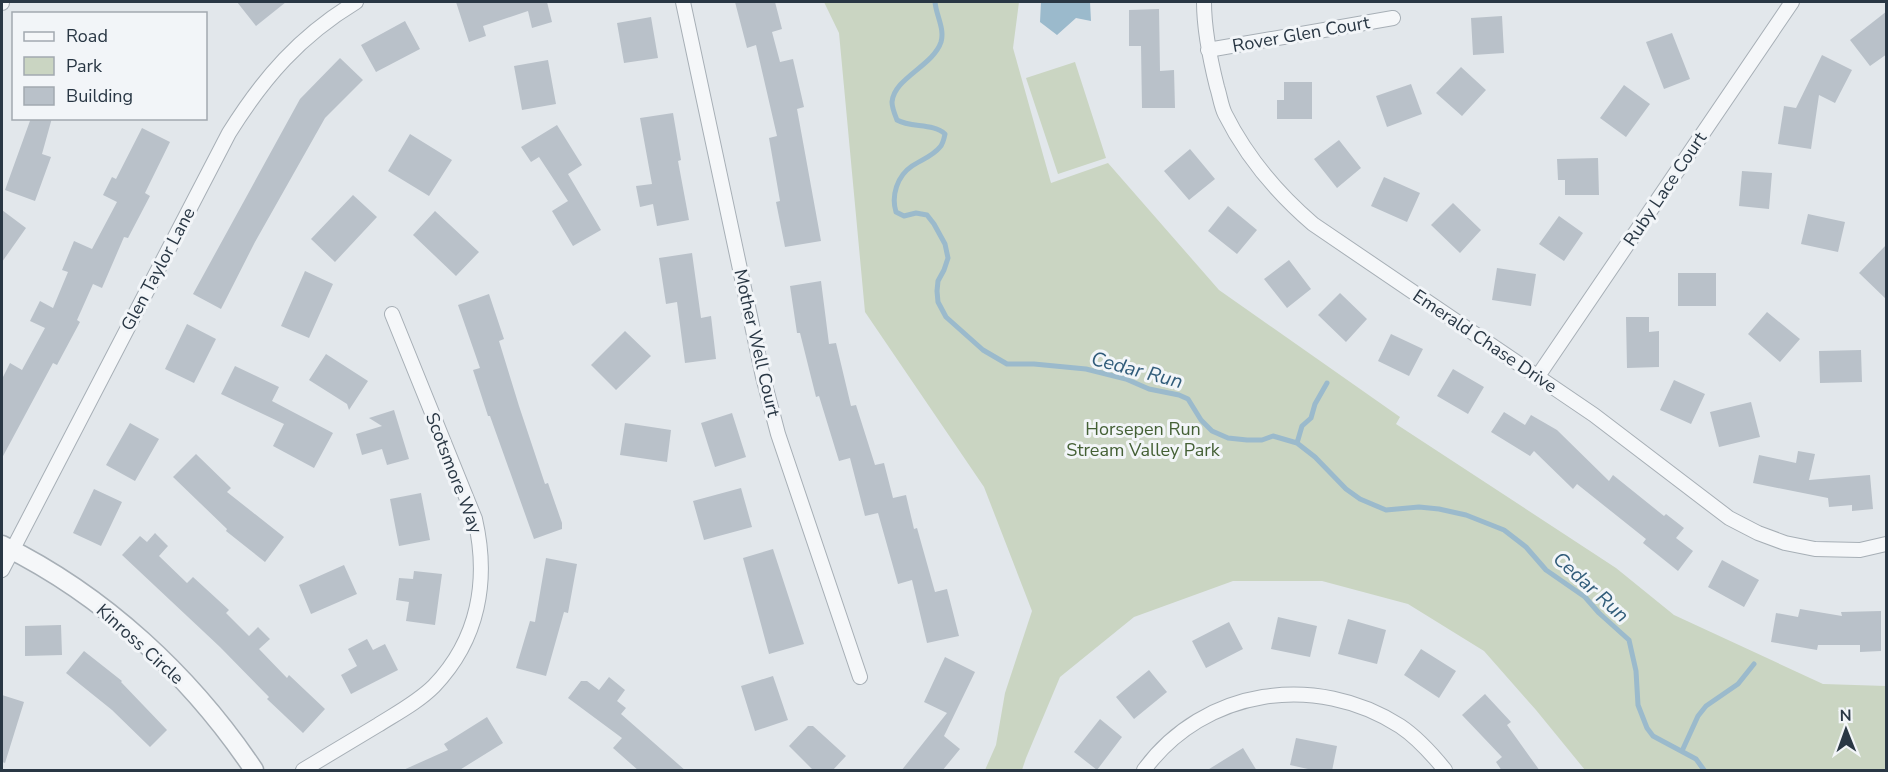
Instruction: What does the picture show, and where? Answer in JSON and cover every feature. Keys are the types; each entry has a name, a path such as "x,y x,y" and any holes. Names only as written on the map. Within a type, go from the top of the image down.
{"street":[{"name":"Glen Taylor Lane","path":"2,570 6,548 251,98 302,40 334,15 356,2"},
{"name":"Mother Well Court","path":"683,2 763,377 778,434 860,677"},
{"name":"Emerald Chase Drive","path":"1204,2 1208,50 1224,112 1268,181 1292,206 1345,247 1594,415 1729,518 1758,533 1785,543 1815,549 1860,550 1887,544"},
{"name":"Ruby Lace Court","path":"1538,376 1792,2"},
{"name":"Rover Glen Court","path":"1208,50 1393,18"},
{"name":"Scotsmore Way","path":"303,771 415,702 434,685 453,662 471,629 479,601 482,573 475,519 392,314"},
{"name":"Kinross Circle","path":"6,548 87,597 130,630 172,669 207,707 254,771"},
{"path":"1144,771 1164,747 1201,719 1233,704 1289,693 1319,695 1347,701 1377,712 1402,727 1423,744 1445,771"}],"green space":[{"name":"Horsepen Run Stream Valley Park","path":"824,2 1019,2 1013,48 1051,183 1108,163 1219,290 1400,417 1396,424 1616,568 1674,615 1823,684 1886,686 1886,770 1585,770 1484,651 1408,604 1322,581 1233,581 1134,617 1060,677 1022,770 985,770 996,745 1005,693 1032,611 984,487 865,312 839,33"},
{"path":"1075,62 1106,158 1058,174 1026,78"}],"water":[{"path":"1041,2 1090,2 1091,21 1076,18 1057,35 1040,22"}],"building":[{"path":"237,2 286,2 256,26"},
{"path":"456,2 547,2 552,22 532,28 528,11 483,26 486,36 469,42"},
{"path":"735,2 775,2 782,29 772,32 780,62 793,59 804,107 797,109 821,241 785,247 776,202 780,201 769,138 777,136 756,45 747,48"},
{"path":"1159,9 1160,71 1174,70 1175,108 1142,108 1141,46 1129,46 1129,10"},
{"path":"1887,11 1887,54 1870,66 1850,40"},
{"path":"1502,16 1504,53 1473,55 1471,18"},
{"path":"651,17 658,58 624,63 617,23"},
{"path":"405,21 420,49 376,72 361,45"},
{"path":"1672,33 1690,79 1664,89 1646,42"},
{"path":"1822,55 1852,70 1835,103 1819,95 1811,149 1778,144 1784,106 1796,108"},
{"path":"340,58 363,80 325,118 255,242 221,309 193,294 300,99"},
{"path":"548,60 556,104 522,110 514,66"},
{"path":"1461,67 1486,90 1462,116 1436,93"},
{"path":"1284,82 1312,82 1312,119 1277,119 1277,100 1284,100"},
{"path":"1411,84 1422,114 1387,127 1376,96"},
{"path":"1624,85 1650,104 1626,137 1600,118"},
{"path":"673,113 681,160 678,161 689,220 657,226 653,204 640,207 636,186 652,184 640,118"},
{"path":"30,120 51,120 42,154 51,157 35,201 5,190"},
{"path":"557,125 582,165 568,174 601,230 573,246 552,211 568,201 539,157 531,162 521,147"},
{"path":"142,128 170,142 145,193 150,196 128,238 124,237 102,288 93,284 77,320 80,322 57,365 53,363 2,458 2,379 10,363 22,370 45,328 30,321 40,301 53,308 68,272 62,270 74,241 92,249 117,202 103,195 112,177 116,179"},
{"path":"410,134 452,160 429,196 388,171"},
{"path":"1339,140 1361,168 1337,188 1314,159"},
{"path":"1190,149 1215,179 1189,200 1164,171"},
{"path":"1598,158 1599,195 1565,195 1565,180 1558,180 1557,159"},
{"path":"1742,171 1772,173 1769,209 1739,206"},
{"path":"1384,177 1420,193 1407,222 1371,206"},
{"path":"353,195 377,217 335,262 311,239"},
{"path":"1453,203 1481,230 1460,253 1431,225"},
{"path":"1228,206 1257,230 1237,254 1208,231"},
{"path":"2,210 26,228 2,262"},
{"path":"435,211 479,252 456,276 413,235"},
{"path":"1808,214 1845,222 1838,252 1801,244"},
{"path":"1559,216 1583,233 1564,261 1539,244"},
{"path":"1887,244 1887,300 1859,273"},
{"path":"692,253 701,318 711,316 716,359 685,363 677,302 666,304 659,258"},
{"path":"1289,260 1311,289 1287,308 1264,279"},
{"path":"1497,268 1536,274 1531,306 1492,300"},
{"path":"305,271 333,284 309,338 281,326"},
{"path":"1678,273 1716,273 1716,306 1678,306"},
{"path":"821,281 829,344 836,343 851,406 856,405 875,465 884,463 893,498 906,495 914,529 917,528 935,592 947,589 959,636 927,643 912,580 898,584 878,513 865,516 850,458 839,461 819,396 816,397 800,333 797,333 790,286"},
{"path":"1340,293 1367,319 1346,342 1318,315"},
{"path":"489,294 504,339 499,341 519,406 545,484 548,483 562,523 562,529 534,539 473,370 480,368 458,305"},
{"path":"1767,312 1800,339 1780,362 1748,334"},
{"path":"1626,317 1649,317 1649,332 1659,331 1659,367 1627,368"},
{"path":"187,324 216,339 194,383 165,369"},
{"path":"625,331 651,356 616,390 591,365"},
{"path":"1391,334 1423,349 1409,376 1378,361"},
{"path":"1861,350 1862,382 1820,383 1819,351"},
{"path":"326,354 368,381 349,410 347,404 309,380"},
{"path":"235,366 279,387 272,401 333,433 314,468 273,446 284,424 221,394"},
{"path":"1453,369 1484,387 1468,414 1437,396"},
{"path":"1674,380 1705,394 1691,424 1660,410"},
{"path":"1751,402 1760,437 1719,447 1710,412"},
{"path":"394,410 409,459 387,465 382,449 362,455 356,434 382,426 369,418"},
{"path":"1504,412 1525,425 1531,415 1557,430 1609,481 1613,475 1664,516 1666,514 1684,528 1676,538 1693,551 1678,571 1643,543 1646,539 1577,484 1573,489 1534,451 1530,456 1491,432"},
{"path":"732,413 746,457 715,467 701,423"},
{"path":"130,423 159,439 135,481 106,465"},
{"path":"625,423 671,430 667,462 620,455"},
{"path":"1798,451 1815,454 1809,480 1870,475 1873,509 1852,511 1852,505 1829,507 1828,498 1753,483 1759,455 1796,463"},
{"path":"196,454 231,488 227,492 284,537 265,562 226,531 227,529 173,477"},
{"path":"741,488 752,527 704,540 693,501"},
{"path":"94,489 122,502 101,546 73,533"},
{"path":"421,493 430,540 399,546 390,499"},
{"path":"155,533 168,546 159,556 187,583 193,577 229,610 226,613 249,636 258,627 270,639 259,649 287,678 289,675 325,709 303,733 267,699 269,697 220,647 122,555 140,536 147,542"},
{"path":"773,549 804,644 769,654 743,558"},
{"path":"546,558 577,564 568,613 564,612 546,676 516,668 530,621 535,622"},
{"path":"1722,560 1759,580 1744,607 1708,587"},
{"path":"344,565 357,594 311,614 299,585"},
{"path":"414,571 442,574 435,625 406,621 409,602 396,600 399,578 413,579"},
{"path":"1800,609 1842,616 1841,612 1881,611 1881,651 1860,652 1860,645 1818,645 1817,650 1771,642 1776,613 1798,617"},
{"path":"1278,617 1317,626 1310,657 1271,649"},
{"path":"1348,619 1386,630 1377,664 1338,654"},
{"path":"1229,622 1243,649 1206,668 1192,641"},
{"path":"61,625 62,655 25,656 25,626"},
{"path":"367,639 373,650 385,644 398,670 351,694 341,675 357,666 348,649"},
{"path":"1421,649 1456,671 1439,698 1404,675"},
{"path":"84,651 122,681 167,730 150,747 112,710 66,673"},
{"path":"945,657 975,672 944,736 960,749 942,771 901,771 947,713 924,702"},
{"path":"1149,670 1167,692 1134,719 1116,697"},
{"path":"773,676 788,720 755,731 741,686"},
{"path":"609,677 625,690 617,701 626,708 621,714 686,771 639,771 613,748 622,738 568,698 581,681 587,681 599,690"},
{"path":"1485,694 1511,722 1507,725 1540,771 1502,771 1496,762 1502,757 1462,715"},
{"path":"2,695 24,702 5,763 2,762"},
{"path":"487,717 503,743 458,771 401,771 448,750 444,744"},
{"path":"1100,719 1122,737 1097,770 1074,752"},
{"path":"808,726 813,726 846,756 832,771 814,771 789,746"},
{"path":"1296,738 1337,746 1332,771 1317,771 1290,765"},
{"path":"1243,748 1257,771 1206,771"}],"waterway":[{"name":"Cedar Run","path":"935,2 942,32 941,42 930,58 899,86 892,104 897,120 934,128 945,136 937,150 902,175 896,187 894,199 896,212 904,216 916,213 927,215 945,244 948,258 938,281 937,291 938,302 946,317 983,350 1007,364 1086,369 1126,379 1149,389 1188,399 1201,420 1212,431 1228,438 1262,440 1273,436 1297,443 1315,457 1346,489 1360,499 1386,510 1419,507 1439,509 1466,515 1504,530 1526,547 1546,570 1585,597 1629,640 1636,671 1638,705 1647,728 1653,736 1696,759 1704,770"},
{"path":"1297,443 1302,426 1311,418 1315,404 1327,383"},
{"path":"1682,751 1698,716 1706,706 1738,684 1754,664"}]}
